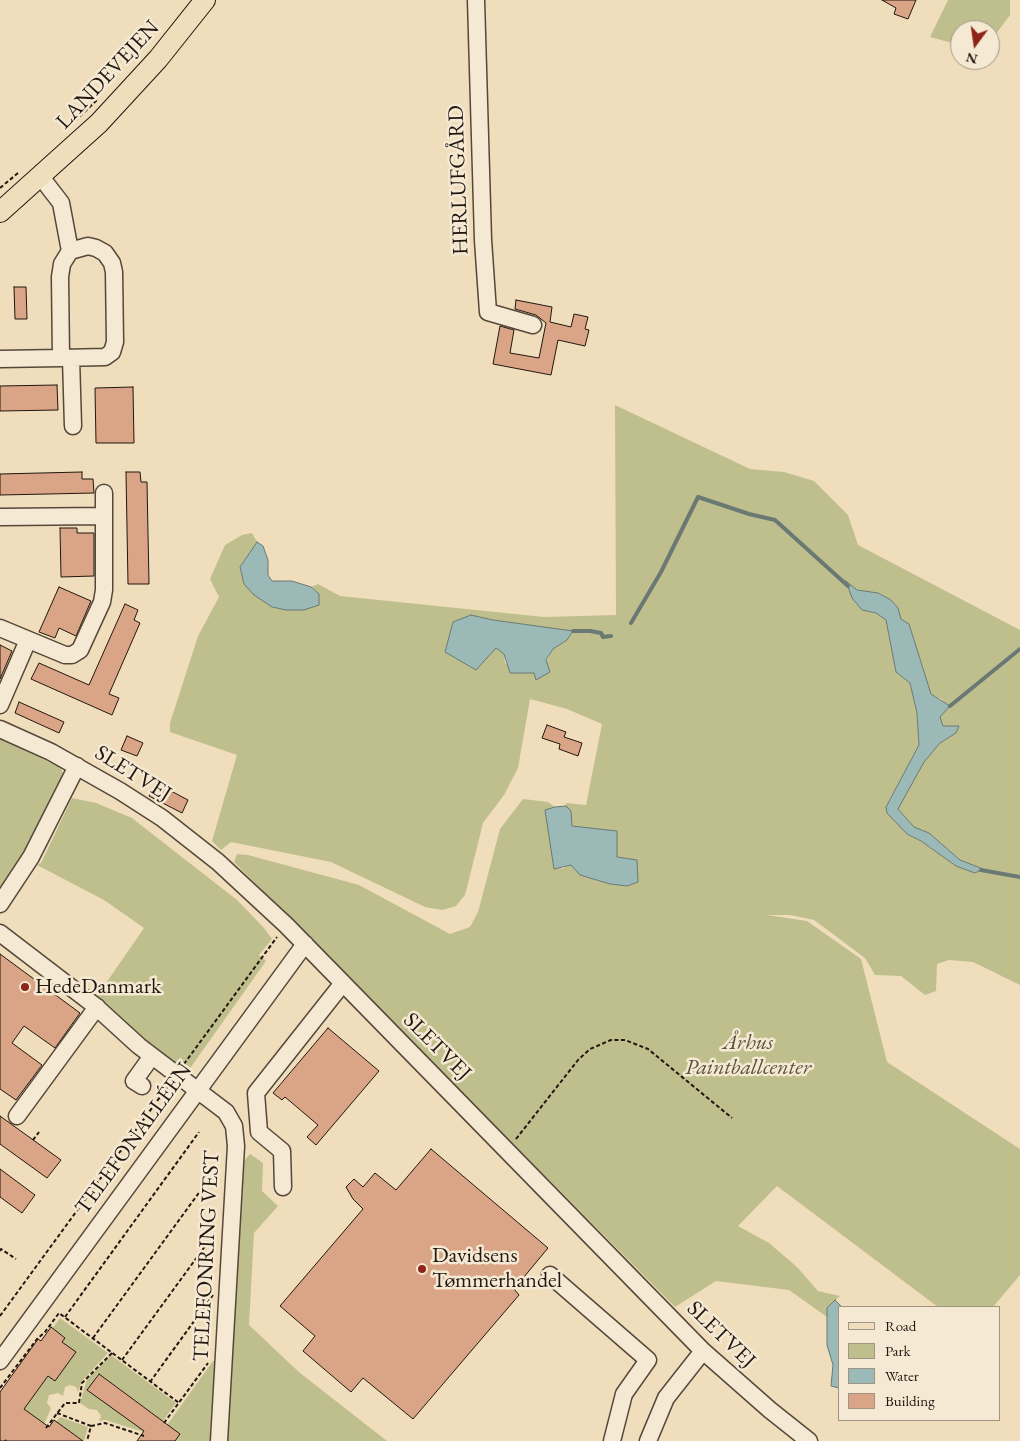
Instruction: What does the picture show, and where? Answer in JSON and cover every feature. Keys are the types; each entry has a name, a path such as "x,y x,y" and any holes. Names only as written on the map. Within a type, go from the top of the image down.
{"main road":[{"name":"LANDEVEJEN","path":"0,212 41,177 123,98 158,59 205,0"},
{"name":"LANDEVEJEN","path":"0,204 41,177"}],"street":[{"name":"HERLUFGÅRD","path":"476,0 483,240 488,312 533,326"},
{"path":"41,177 61,203 70,251 60,270 73,426"},
{"path":"0,359 105,357 112,352 115,342 115,325 114,272 112,262 105,253 96,248 88,246 70,251"},
{"path":"0,628 65,656 72,655 80,650 102,602 104,590 104,493"},
{"path":"0,517 104,516"},
{"path":"0,705 28,640"},
{"name":"SLETVEJ","path":"0,729 77,766 141,804 218,862 305,944 703,1351 770,1410 809,1441"},
{"path":"0,904 31,857 77,766"},
{"name":"TELEFONRING VEST","path":"0,933 97,1007 152,1056 226,1112 234,1126 236,1134 220,1441"},
{"name":"TELEFONALLÉEN","path":"0,1361 305,944"},
{"path":"283,1187 282,1151 259,1132 256,1093 343,983"},
{"path":"17,1116 97,1007"},
{"path":"133,1083 152,1056"},
{"path":"550,1275 648,1360 624,1394 612,1441"},
{"path":"648,1441 666,1398 703,1351"}],"path":[{"path":"73,123 98,99"},
{"path":"0,188 21,170"},
{"path":"0,1316 286,925"},
{"path":"508,1152 544,1102 578,1060 590,1049 611,1040 625,1040 648,1049 732,1118"},
{"path":"33,1140 39,1132"},
{"path":"64,1317 199,1132"},
{"path":"93,1339 217,1168"},
{"path":"122,1360 211,1238"},
{"path":"0,1251 1,1249 16,1260"},
{"path":"150,1382 213,1295"},
{"path":"0,1388 37,1338 45,1332 59,1313 179,1403"},
{"path":"46,1428 65,1403 79,1403 82,1383 112,1353"},
{"path":"164,1423 210,1361"},
{"path":"57,1414 91,1426 105,1423 144,1436"},
{"path":"87,1441 91,1426"}],"green space":[{"path":"948,0 1010,0 1010,15 1000,28 1000,20 950,20 950,42 930,37"},
{"name":"Århus Paintballcenter","path":"615,405 750,469 784,472 814,481 848,515 858,545 1020,630 1020,876 980,868 960,860 929,833 914,827 897,809 923,762 940,743 956,733 958,726 943,727 940,717 943,700 931,694 909,624 901,619 898,608 891,600 878,593 857,590 846,582 862,610 876,613 886,620 896,672 910,683 917,713 919,745 886,807 907,834 921,841 956,866 975,873 981,870 1020,877 1020,985 973,962 949,960 937,964 936,991 925,995 901,976 875,975 865,958 814,920 790,915 767,915 807,921 861,959 887,1062 1020,1149 1020,1275 994,1306 937,1306 777,1186 738,1226 769,1243 797,1267 818,1291 840,1296 827,1308 827,1317 789,1290 716,1281 675,1307 234,862 237,854 248,855 359,885 450,934 470,927 478,912 500,829 523,799 548,802 555,807 545,811 561,869 571,865 610,884 627,886 638,882 617,857 571,826 571,811 566,806 566,803 586,805 602,724 567,709 530,699 518,768 504,795 483,823 465,895 456,906 442,910 425,907 331,862 231,842 221,850 212,841 237,755 170,732 170,723 198,636 219,597 210,579 225,545 242,535 252,533 257,542 240,567 244,584 319,594 311,587 318,584 340,596 544,617 616,615","holes":["471,615 572,631 567,640 553,649 537,680 534,673 505,663 504,654 496,648"]},
{"path":"0,739 61,768 63,774 24,853 0,890"},
{"path":"72,798 96,803 132,818 237,900 272,939 259,955 266,961 186,1074 151,1049 95,999 144,928 104,900 37,865 41,863"},
{"path":"250,1154 263,1163 262,1191 278,1206 254,1233 249,1325 300,1373 387,1441 226,1441 242,1163"},
{"path":"60,1318 108,1353 82,1381 78,1392 76,1387 70,1385 65,1387 63,1396 58,1393 49,1395 47,1403 51,1408 44,1425 21,1407 29,1402 48,1376 55,1381 75,1353 62,1342 65,1337 52,1329"},
{"path":"111,1355 176,1403 163,1421 98,1373 88,1390 147,1433 105,1420 99,1421 101,1416 97,1410 89,1409 80,1403 87,1379"},
{"path":"213,1361 219,1361 215,1441 175,1441 180,1434 167,1425"},
{"path":"60,1417 88,1427 84,1441 56,1422"}],"water":[{"path":"257,542 263,546 268,560 268,575 272,581 292,581 311,587 319,594 319,605 304,610 286,610 272,607 254,595 244,584 240,567"},
{"path":"846,581 857,590 878,593 891,600 898,608 901,619 909,624 931,694 950,706 940,717 943,726 959,726 956,733 940,743 924,762 898,809 914,827 929,833 960,860 983,869 975,873 956,866 921,841 907,834 887,813 886,807 919,745 917,713 910,683 896,672 886,620 876,613 862,610 852,598"},
{"path":"471,615 493,620 573,631 567,640 553,649 546,660 550,672 536,680 534,673 510,673 504,654 496,648 476,670 445,652 453,622"},
{"path":"566,806 571,811 572,826 617,831 617,857 637,860 638,882 627,886 610,884 580,875 571,865 554,869 545,810"},
{"path":"835,1300 841,1306 838,1306 838,1388 831,1386 833,1365 827,1345 827,1308"}],"building":[{"path":"882,0 916,0 908,19 894,14 896,8"},
{"path":"14,287 26,287 27,319 15,319"},
{"path":"516,300 552,307 550,322 571,327 574,314 588,317 585,329 589,330 585,346 558,340 551,375 493,364 500,326 514,330 510,353 539,358 546,323 536,315 515,309"},
{"path":"57,385 58,410 0,411 0,386"},
{"path":"133,387 134,443 96,443 95,388"},
{"path":"82,472 82,479 93,479 94,493 0,495 0,474"},
{"path":"126,472 140,472 141,482 147,482 149,584 128,584"},
{"path":"60,528 77,528 77,533 94,533 94,576 61,577"},
{"path":"59,587 91,601 76,636 59,628 55,638 39,632"},
{"path":"125,604 138,610 134,620 140,623 109,694 119,698 112,715 31,679 39,663 89,685"},
{"path":"0,645 12,651 0,679"},
{"path":"19,702 64,722 59,733 15,713"},
{"path":"547,725 566,732 564,737 582,743 578,756 559,749 560,744 542,738"},
{"path":"127,736 143,743 137,756 121,750"},
{"path":"156,783 188,800 182,813 149,796"},
{"path":"0,954 80,1013 55,1048 24,1026 12,1043 42,1065 16,1100 0,1089"},
{"path":"328,1028 379,1071 316,1145 307,1137 318,1125 285,1097 282,1100 273,1093"},
{"path":"0,1116 61,1160 47,1178 0,1144"},
{"name":"Davidsens Tømmerhandel","path":"431,1149 548,1248 514,1289 519,1295 413,1419 363,1378 351,1392 303,1351 315,1336 280,1306 363,1209 353,1199 346,1187 354,1179 363,1187 375,1173 396,1190"},
{"path":"0,1169 35,1195 22,1213 0,1197"},
{"path":"51,1327 65,1338 62,1342 76,1352 55,1381 48,1376 24,1409 49,1427 54,1420 83,1441 0,1441 0,1392 38,1339 41,1341"},
{"path":"99,1374 180,1434 175,1441 137,1441 144,1431 87,1390"}],"waterway":[{"path":"631,623 661,572 698,497 749,514 775,520 848,586"},
{"path":"573,631 590,631 601,633 603,637 611,636"},
{"path":"950,706 1020,649"},
{"path":"981,870 1020,877"}],"place":[{"name":"HedeDanmark","path":"25,987"},
{"name":"Davidsens Tømmerhandel","path":"422,1269"}]}
